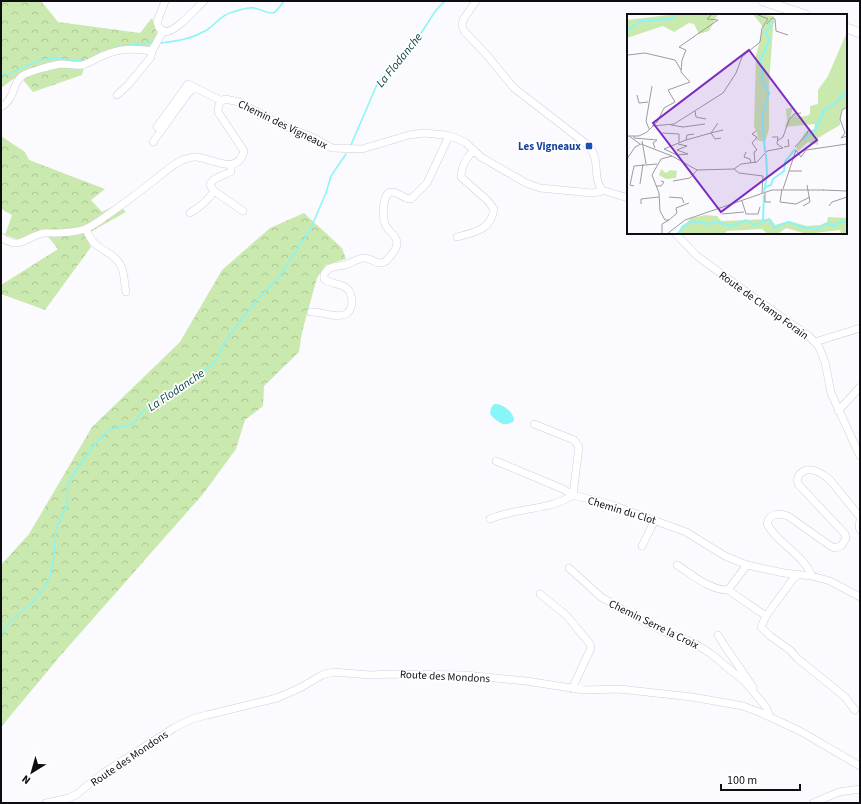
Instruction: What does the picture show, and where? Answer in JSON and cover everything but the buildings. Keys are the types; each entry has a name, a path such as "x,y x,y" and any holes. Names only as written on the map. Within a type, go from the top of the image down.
{"main road":[{"path":"766,2 803,14"},
{"path":"847,28 860,33"}],"street":[{"path":"165,1 157,22 157,26 166,32 174,29 204,1"},
{"path":"476,1 463,20 462,25 464,31 485,53 514,88 589,146 596,160 598,184 602,190 627,198"},
{"path":"117,95 128,85 152,57 152,51 163,31"},
{"path":"1,106 10,100 16,83 21,76 29,73 53,66 82,65 113,51 126,48 152,51"},
{"path":"157,128 188,84 222,101"},
{"path":"153,142 194,88"},
{"name":"Chemin des Vigneaux","path":"214,191 210,185 212,181 227,175 231,171 231,164 243,156 244,151 218,112 218,106 222,101 230,99 332,148 362,149 410,136 424,133 435,133 456,138 466,143 481,157 526,183 540,188 592,193 602,190"},
{"path":"311,312 338,316 344,315 348,312 352,302 352,297 349,291 345,287 328,282 324,279 324,275 330,268 347,264 362,258 378,263 382,263 386,260 396,248 397,244 396,236 388,229 384,222 385,197 390,192 406,199 411,199 427,183 449,136"},
{"path":"457,237 484,228 493,216 494,209 488,201 461,177 465,161 474,150"},
{"path":"1,237 10,243 16,244 41,233 74,232 86,229 132,198 178,162 193,157 223,165 231,164"},
{"path":"190,213 201,206 214,191 243,211"},
{"path":"86,229 88,236 93,243 115,258 122,266 126,292"},
{"name":"Route de Champ Forain","path":"676,234 697,256 815,342 823,354 831,393 838,411 860,456"},
{"path":"815,342 860,328"},
{"path":"838,411 860,387"},
{"path":"496,461 573,495 579,447 574,440 534,424"},
{"path":"812,576 805,564 771,532 767,524 770,517 774,514 782,514 788,516 832,547 836,548 842,545 846,538 845,534 798,484 798,477 800,474 808,470 818,472 826,477 860,517"},
{"name":"Chemin du Clot","path":"490,519 501,514 559,503 573,495 612,505 686,532 725,556 747,565 784,573 812,576 830,581 860,597"},
{"path":"642,546 655,520"},
{"path":"860,520 860,530"},
{"path":"677,565 709,586 721,590 728,590 766,616"},
{"path":"728,590 747,565"},
{"name":"Chemin Serre la Croix","path":"570,568 601,597 658,628 692,642 710,653 745,682 766,707 770,717"},
{"path":"798,575 785,589 766,616 761,627 770,636 790,650 797,658 846,697 855,710"},
{"path":"540,594 567,616 590,644 591,648 572,689"},
{"name":"Chemin Serre la Croix","path":"718,635 752,684 756,694"},
{"name":"Route des Mondons","path":"46,803 69,798 77,794 103,773 174,728 192,719 278,698 300,688 322,674 333,672 370,675 465,675 526,681 572,689 619,689 692,696 743,706 770,717 800,730 860,766"},
{"path":"812,803 839,792 860,789"}],"green space":[{"path":"1,1 41,1 58,22 140,33 152,18 157,34 149,47 110,55 84,67 82,75 33,92 19,75 1,88"},
{"path":"1,136 25,152 29,160 105,189 91,200 102,212 118,204 126,212 85,235 91,247 45,310 1,294 1,285 58,249 42,229 19,240 5,235 12,215 1,209"},
{"path":"304,213 342,248 346,259 326,265 317,278 302,332 299,352 264,386 263,406 245,420 236,449 203,494 61,655 1,727 1,565 29,534 92,427 180,342 222,270 270,228"}],"water":[{"path":"494,404 500,405 510,411 514,421 504,424 495,419 490,414 491,408"}],"waterway":[{"path":"161,43 184,39 200,34 226,15 247,8 254,8 268,13 274,13 284,1"},
{"name":"La Flodanche","path":"351,145 378,82 406,53 436,10 445,1"},
{"path":"118,47 154,42"},
{"path":"1,75 46,59 55,58 83,61"},
{"name":"La Flodanche","path":"1,635 12,620 35,599 42,590 51,573 56,530 67,504 68,484 94,445 107,432 135,422 144,410 160,398 211,366 216,360 227,338 258,299 279,277 310,230 326,193 331,176 346,154"}],"place":[{"name":"Les Vigneaux","path":"589,146"}]}
